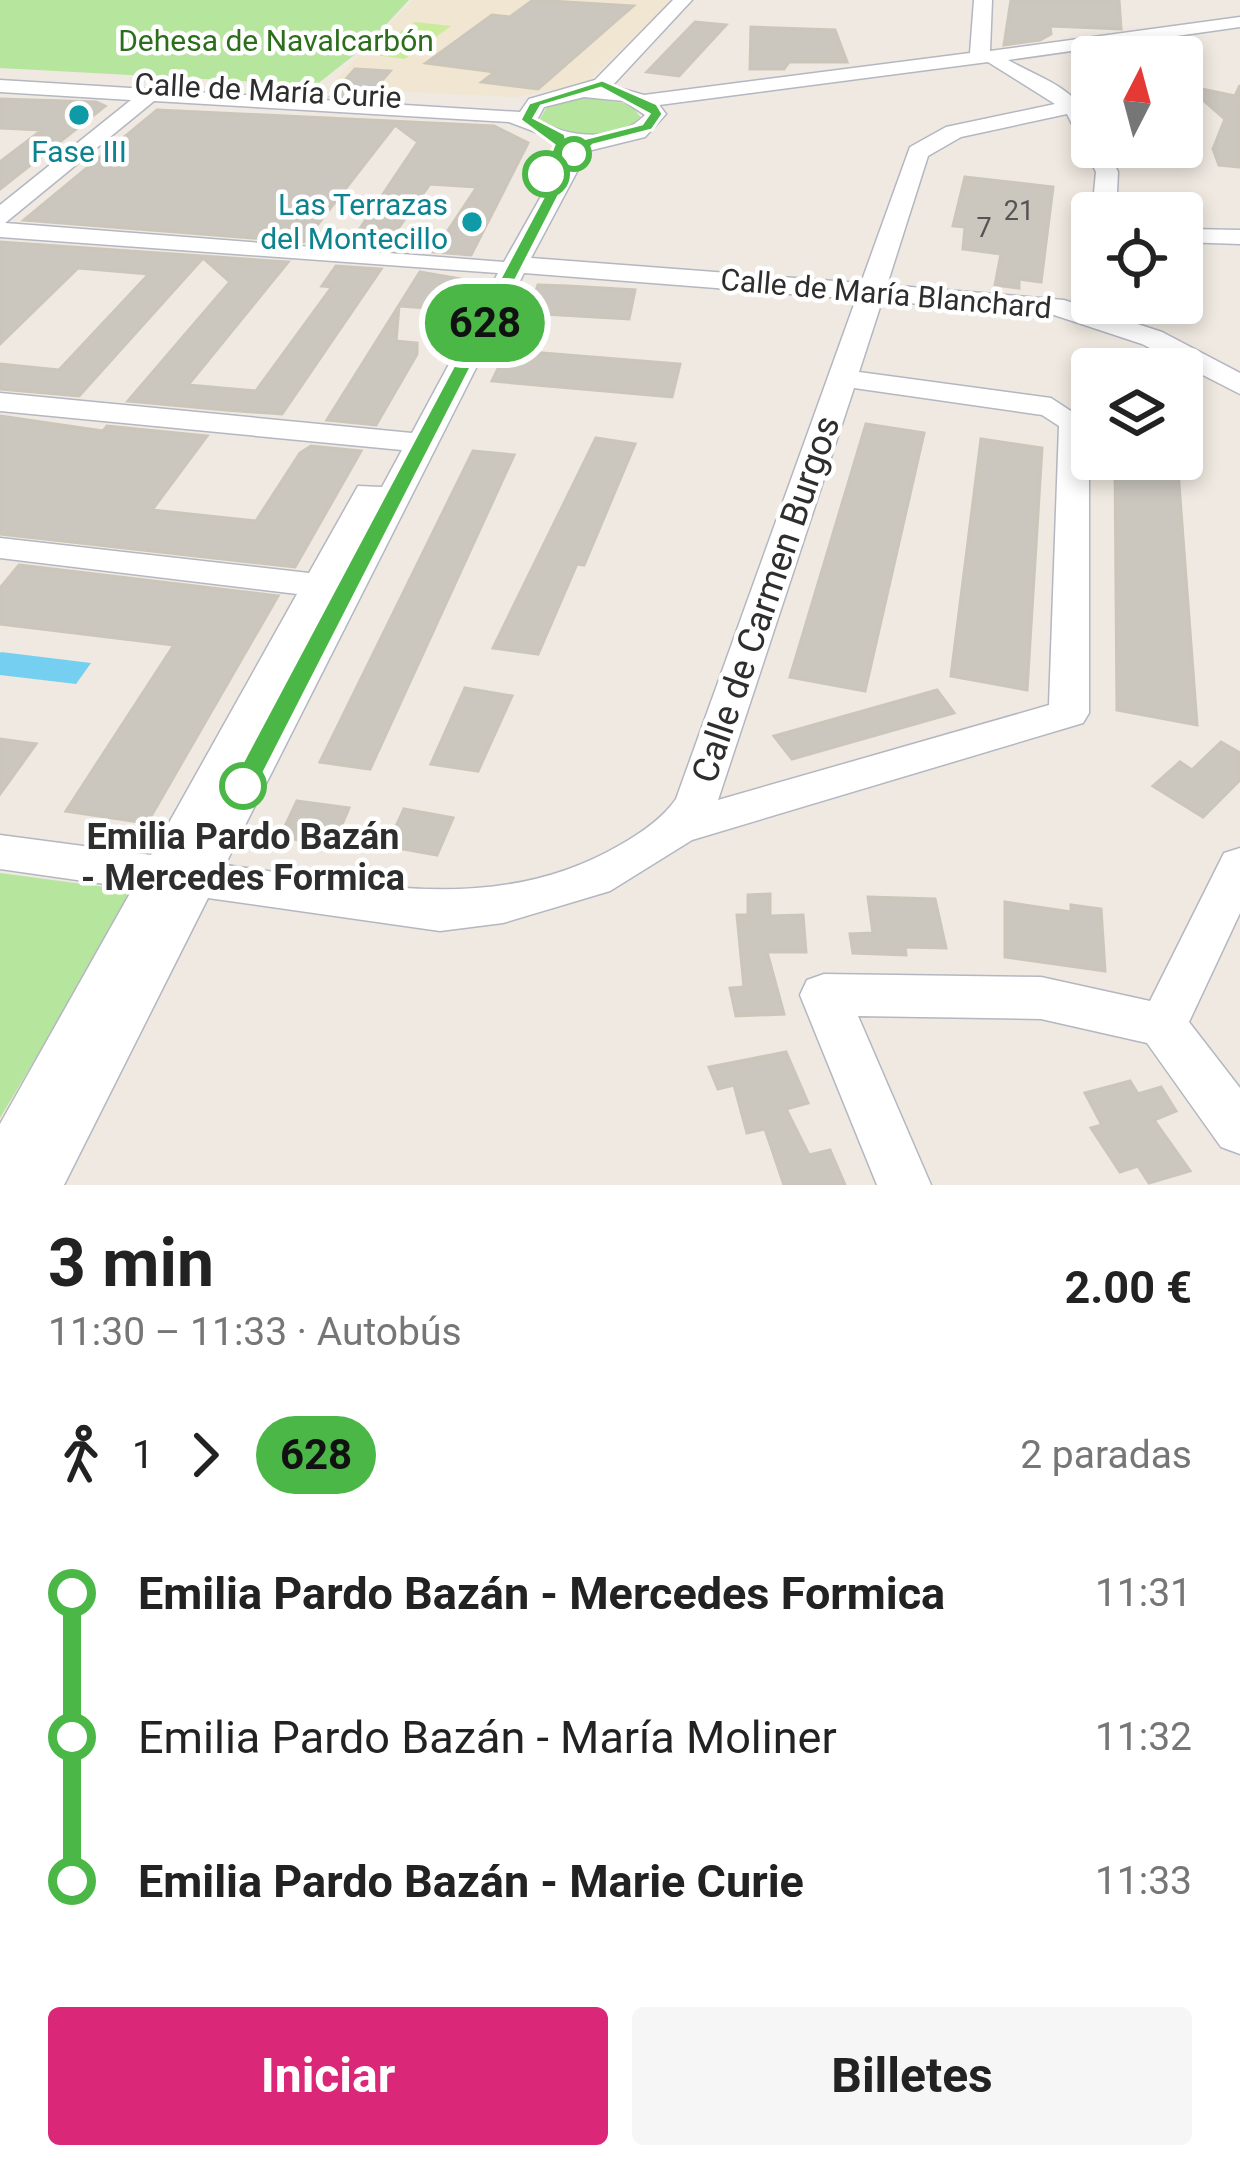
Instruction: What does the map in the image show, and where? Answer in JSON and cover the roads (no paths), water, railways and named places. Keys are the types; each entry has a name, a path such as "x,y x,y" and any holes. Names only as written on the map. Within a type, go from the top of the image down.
{"street":[{"path":"609,89 683,0"},
{"path":"983,0 979,52 1071,104"},
{"path":"649,107 635,133 600,139 560,137 531,111 578,92 609,89 649,107 680,106 1240,26"},
{"name":"Calle de María Curie","path":"0,76 531,111"},
{"name":"Calle de María Curie","path":"0,86 531,111"},
{"path":"0,217 149,95"},
{"name":"Calle de Carmen Burgos","path":"0,852 440,912 499,909 556,895 680,827 713,764 918,152 954,132 1071,107"},
{"path":"35,1185 319,585 498,298 501,274 561,145 560,137"},
{"path":"0,1177 179,876 505,266 577,149 600,139"},
{"name":"Calle de María Blanchard","path":"0,230 1071,307"},
{"path":"1203,236 1240,237"},
{"name":"Calle de María Blanchard","path":"1127,324 1240,385"},
{"path":"680,827 1069,713 1074,423 1051,407 842,378"},
{"path":"0,402 411,442"},
{"path":"0,548 319,585"},
{"path":"1163,1025 1238,869"},
{"path":"904,1185 824,995 1041,998 1163,1025 1240,1130"}],"water":[{"path":"0,653 91,663 76,684 0,675"}],"place":[{"name":"Fase III","path":"79,115"},
{"name":"Las Terrazas del Montecillo","path":"472,222"},
{"name":"Emilia Pardo Bazán - Mercedes Formica","path":"243,786"}],"park label":[{"name":"Dehesa de Navalcarbón","path":"276,41"}]}
